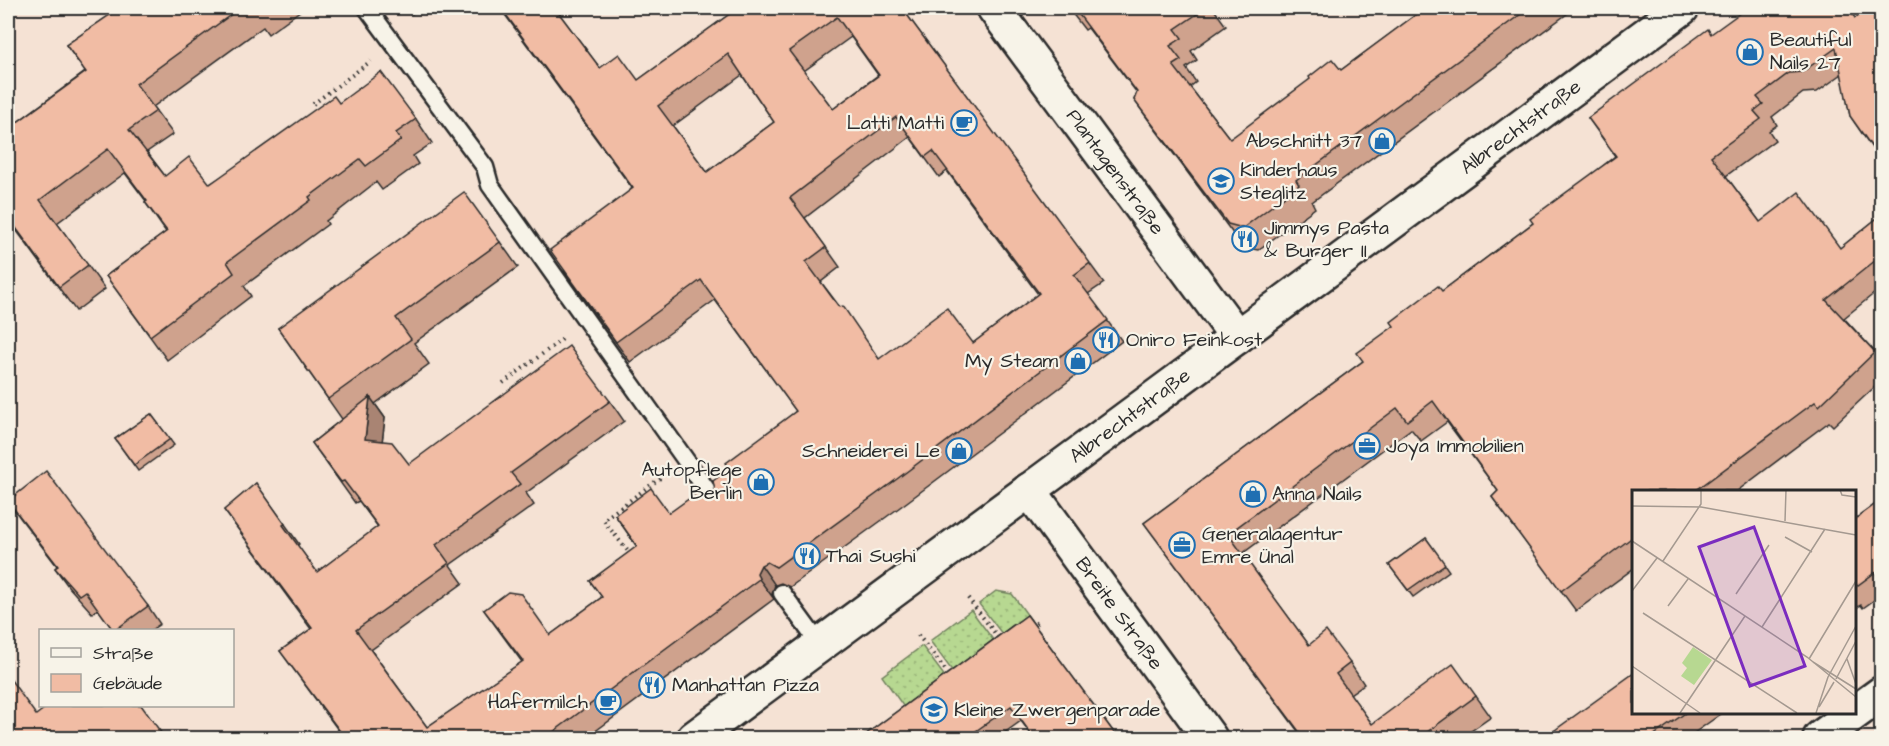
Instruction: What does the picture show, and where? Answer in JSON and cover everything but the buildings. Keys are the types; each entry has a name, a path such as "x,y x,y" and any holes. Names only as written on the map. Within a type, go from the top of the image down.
{"main road":[{"name":"Plantagenstraße","path":"994,8 1237,337"},
{"name":"Albrechtstraße","path":"694,738 1682,8"},
{"name":"Breite Straße","path":"1029,490 1210,738"},
{"path":"1856,711 1881,693"},
{"path":"1820,738 1854,713"}],"lane":[{"path":"367,8 485,167 490,185 719,507"},
{"path":"782,593 820,645"}],"path":[{"path":"313,104 394,45"},
{"path":"503,383 586,321"},
{"path":"632,556 603,520 686,460"},
{"path":"968,598 1005,646"},
{"path":"1022,633 1040,620"},
{"path":"918,635 955,682"}],"green space":[{"path":"996,591 1012,594 1031,620 1006,639 979,604"},
{"path":"971,610 997,645 956,676 930,641"},
{"path":"922,646 949,682 908,713 882,676"}],"place":[{"name":"Beautiful Nails 27","path":"1750,52"},
{"name":"Latti Matti","path":"964,123"},
{"name":"Abschnitt 37","path":"1382,141"},
{"name":"Kinderhaus Steglitz","path":"1221,181"},
{"name":"Jimmys Pasta & Burger II","path":"1245,239"},
{"name":"Oniro Feinkost","path":"1106,340"},
{"name":"My Steam","path":"1078,361"},
{"name":"Joya Immobilien","path":"1367,446"},
{"name":"Schneiderei Le","path":"959,451"},
{"name":"Autopflege Berlin","path":"761,482"},
{"name":"Anna Nails","path":"1253,494"},
{"name":"Generalagentur Emre Ünal","path":"1182,545"},
{"name":"Thai Sushi","path":"807,556"},
{"name":"Manhattan Pizza","path":"652,685"},
{"name":"Hafermilch","path":"608,702"},
{"name":"Kleine Zwergenparade","path":"934,710"}]}
